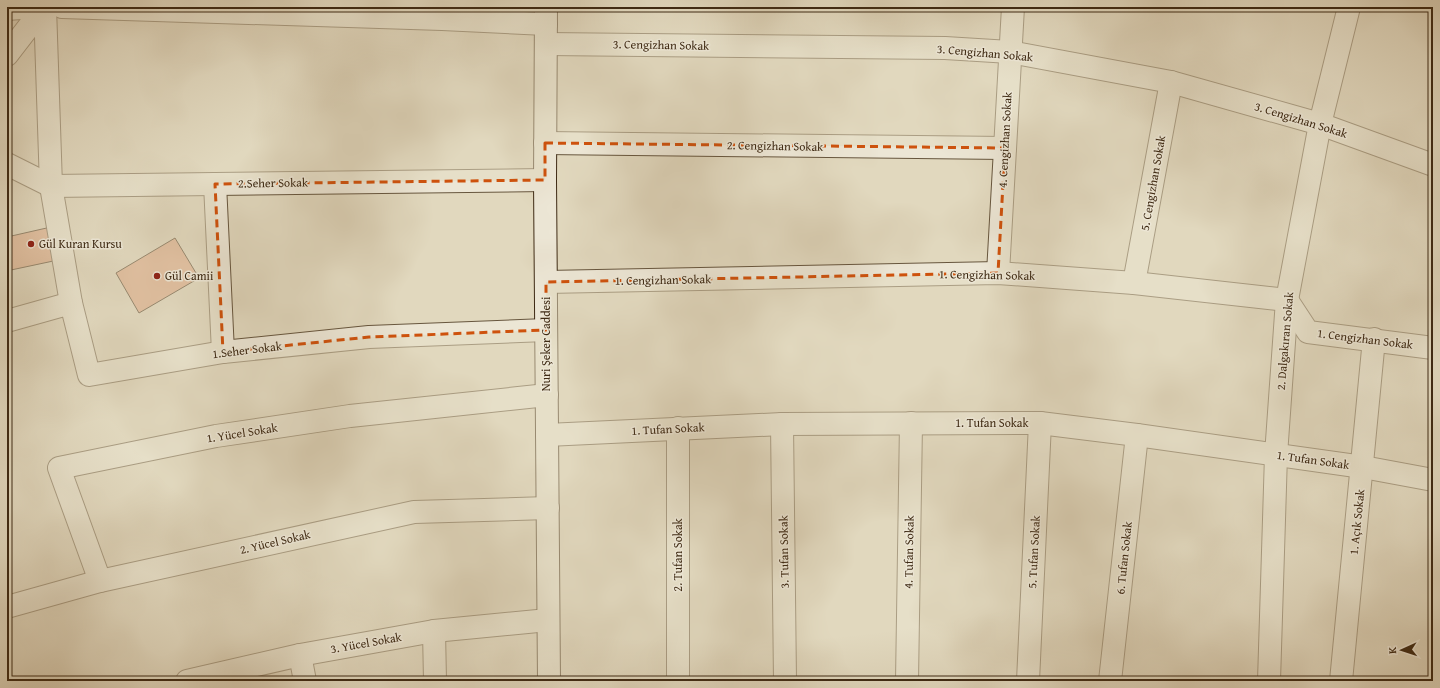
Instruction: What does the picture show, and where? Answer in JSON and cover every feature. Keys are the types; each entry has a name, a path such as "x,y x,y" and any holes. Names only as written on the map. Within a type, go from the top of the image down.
{"street":[{"path":"7,9 36,7"},
{"path":"7,55 44,7"},
{"path":"7,321 71,303 51,186 44,7"},
{"name":"3. Cengizhan Sokak","path":"62,7 442,13 546,25 1010,52 1171,82 1320,124 1433,165"},
{"name":"4. Cengizhan Sokak","path":"998,273 1013,7"},
{"name":"2. Dalgakıran Sokak","path":"1269,681 1276,455 1287,300 1320,124 1349,7"},
{"name":"Nuri Şeker Caddesi","path":"546,25 545,180 549,681"},
{"name":"5. Cengizhan Sokak","path":"1134,283 1171,82"},
{"name":"2. Cengizhan Sokak","path":"545,143 1005,148"},
{"name":"2.Seher Sokak","path":"7,164 51,186 545,180"},
{"path":"215,184 223,352"},
{"name":"1. Cengizhan Sokak","path":"546,282 998,273 1134,283 1287,300 1308,332 1433,348"},
{"name":"1.Seher Sokak","path":"71,303 89,375 223,352 369,337 546,330"},
{"name":"1. Açık Sokak","path":"1341,681 1363,467 1374,340"},
{"name":"1. Yücel Sokak","path":"100,581 59,468 216,436 350,416 546,395"},
{"name":"4. Tufan Sokak","path":"907,681 911,423"},
{"name":"1. Tufan Sokak","path":"547,435 782,424 1040,423 1137,435 1363,467 1433,480"},
{"name":"5. Tufan Sokak","path":"1028,681 1040,423"},
{"name":"3. Tufan Sokak","path":"782,424 785,681"},
{"name":"2. Tufan Sokak","path":"678,428 678,681"},
{"name":"6. Tufan Sokak","path":"1110,681 1137,435"},
{"name":"2. Yücel Sokak","path":"7,607 100,581 414,512 548,508"},
{"name":"3. Yücel Sokak","path":"187,681 300,655 434,631 548,620"},
{"path":"434,631 435,681"},
{"path":"300,655 305,681"}],"highlighted area":[{"path":"545,143 1005,148 998,273 546,282 546,330 369,337 223,352 215,184 545,180"}],"building":[{"name":"Gül Kuran Kursu","path":"51,227 58,260 11,270 7,251 7,237"},
{"name":"Gül Camii","path":"175,238 199,278 139,313 116,273"}],"place":[{"name":"Gül Kuran Kursu","path":"31,244"},
{"name":"Gül Camii","path":"157,276"}]}
